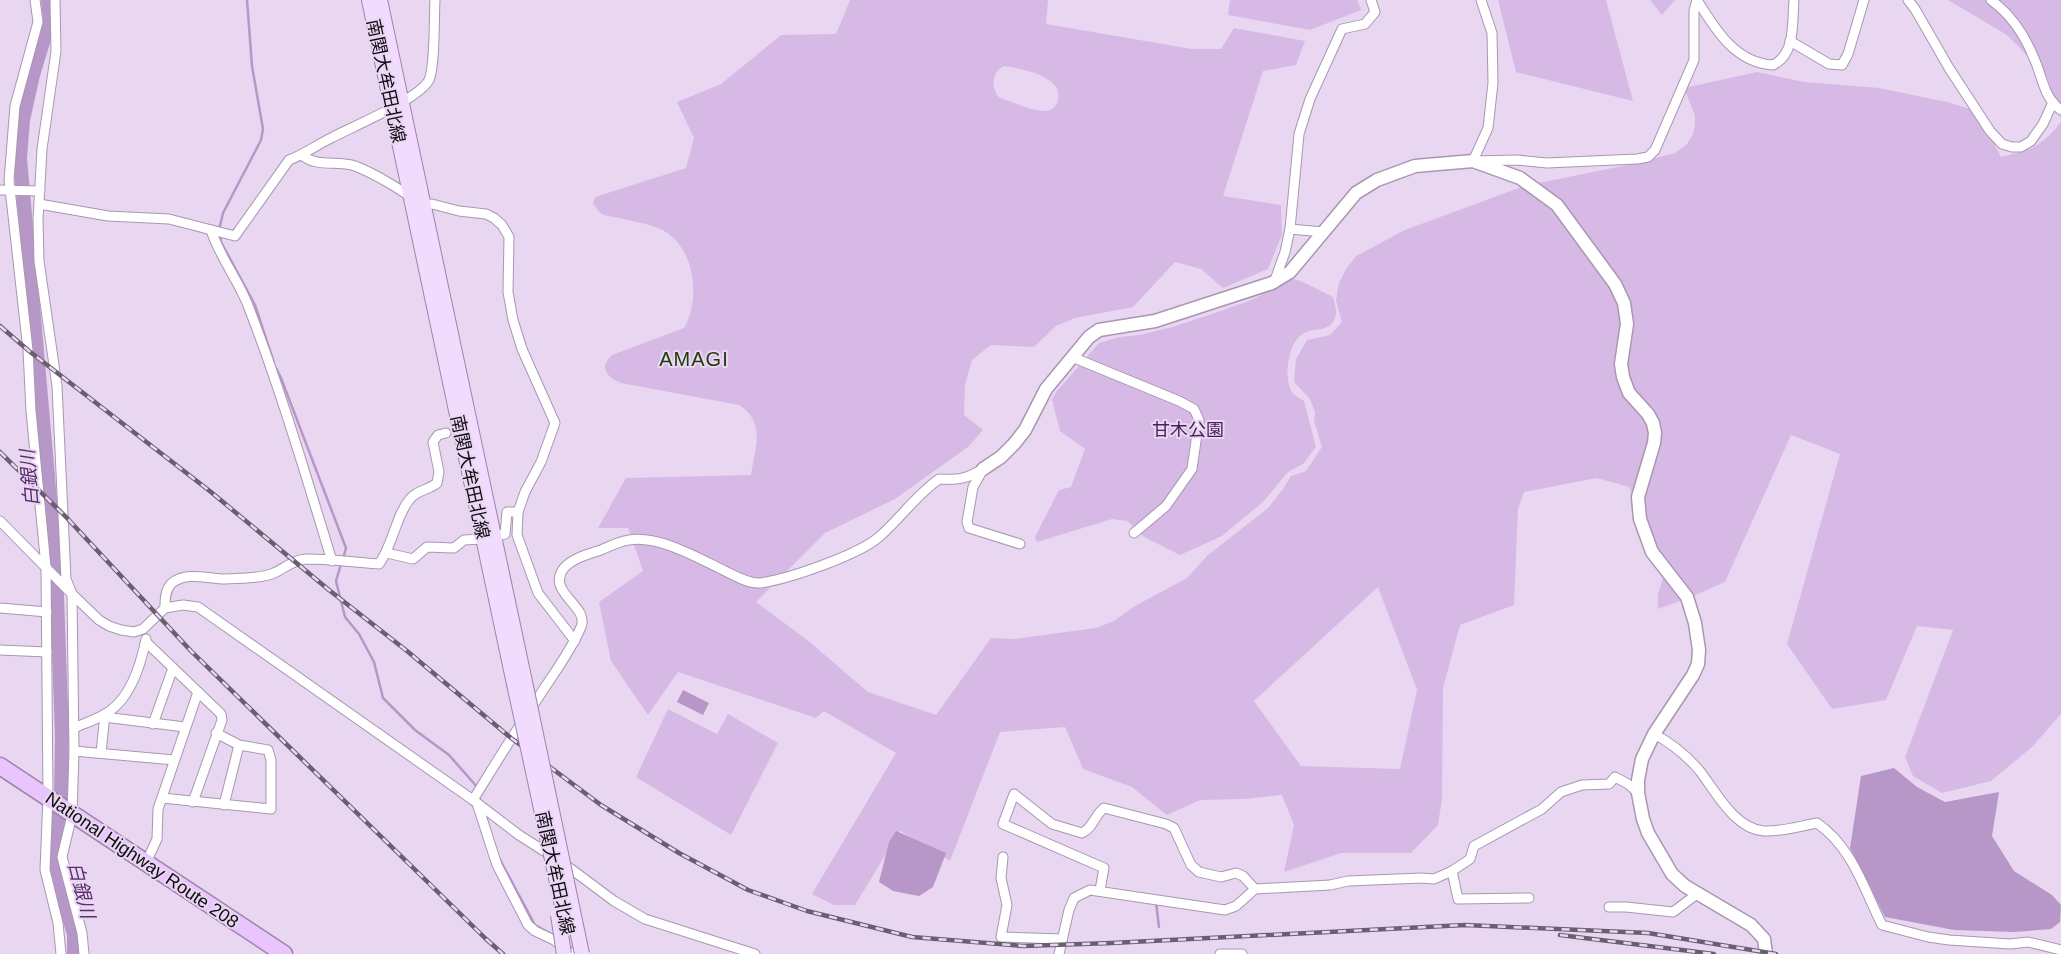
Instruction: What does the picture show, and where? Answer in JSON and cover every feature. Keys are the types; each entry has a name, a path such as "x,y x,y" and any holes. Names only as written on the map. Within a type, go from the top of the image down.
{"highway":[{"name":"National Highway Route 208","path":"0,766 48,797 72,816 284,954"}],"main road":[{"name":"南関大牟田北線","path":"369,0 423,206 488,538"},
{"name":"南関大牟田北線","path":"380,0 410,196 519,681 583,954"},
{"name":"南関大牟田北線","path":"519,681 556,881 572,954"},
{"path":"556,881 556,907 564,954"}],"street":[{"path":"35,0 38,22 15,106 12,190 47,570 48,797 45,870 58,923 61,954"},
{"path":"55,0 56,52 36,190 39,204 39,261 57,386 66,579 69,592 74,751 72,816 62,857 82,933 84,954"},
{"path":"39,204 108,216 169,219 234,236 289,160 397,105 424,87 432,72 435,0"},
{"path":"1275,280 1286,252 1299,134 1310,99 1342,29 1365,24 1375,12 1371,0"},
{"path":"1474,161 1488,128 1493,83 1492,33 1481,0"},
{"path":"572,954 554,940 534,931 528,925 497,865 475,801 508,742 575,641 583,622 582,614 563,591 560,576 568,564 628,540 642,539 657,541 704,560 739,578 758,583 784,578 863,548 879,537 939,479 960,480 969,477 1000,457 1025,430 1046,389 1089,337 1098,330 1155,322 1272,283 1290,272 1356,193 1377,180 1415,166 1474,161 1517,160 1556,162 1648,157 1655,150 1694,60 1694,11 1697,0"},
{"path":"1697,0 1717,32 1741,54 1750,60 1773,65 1785,56 1790,41 1794,0"},
{"path":"1790,41 1806,48 1829,64 1842,65 1848,54 1864,0"},
{"path":"1908,0 1990,131 2002,144 2012,147 2021,146 2031,141 2043,124 2053,102"},
{"path":"1991,0 2017,26 2033,55 2048,97 2061,110"},
{"path":"302,155 308,160 318,163 334,162 354,166 410,196 423,206 432,204 458,211 486,214 502,225 509,237 508,292 513,320 522,349 555,423 544,454 525,492 518,512 517,535 538,593 575,641"},
{"path":"1474,161 1514,174 1557,205 1615,284 1624,303 1627,324 1621,364 1622,377 1629,393 1648,414 1653,423 1655,433 1638,497 1640,519 1652,552 1687,598 1695,623 1698,650 1698,664 1693,675 1654,734 1642,759 1638,780 1640,808 1648,833 1672,874 1697,894 1751,925 1764,939 1766,954"},
{"path":"0,190 36,190"},
{"path":"1290,229 1323,232"},
{"path":"210,230 248,305 258,331 301,456 332,560"},
{"path":"1072,358 1179,401 1194,409 1199,420 1192,469 1166,506 1134,533"},
{"path":"165,608 168,588 172,583 185,577 223,579 264,575 274,573 294,561 304,559 379,564 387,553 410,498 437,483 439,472 433,442 438,435 446,433"},
{"path":"983,469 973,487 967,522 969,528 1020,544"},
{"path":"387,553 413,559 428,546 454,548 464,540 488,538 504,534 507,512 518,512"},
{"path":"0,522 69,592 99,620 109,626 134,632 144,629 165,608 183,605 198,607 475,801 519,835 583,877 614,901 645,919 755,954"},
{"path":"0,608 47,612"},
{"path":"74,728 104,716 119,703 127,692 140,664 146,642 147,637 144,629"},
{"path":"146,642 221,714 222,720 193,802"},
{"path":"0,650 47,652"},
{"path":"153,724 173,668"},
{"path":"146,863 157,839 158,809 198,692"},
{"path":"104,716 185,727"},
{"path":"101,754 104,716"},
{"path":"162,798 271,809 271,760 268,750 239,745 216,733"},
{"path":"1654,734 1671,743 1698,770 1723,804 1751,827 1764,831 1817,823 1830,831 1847,853 1882,925 1942,940 2010,944 2028,942 2061,950"},
{"path":"224,805 239,745"},
{"path":"74,751 174,760"},
{"path":"1059,954 1069,910 1074,898 1090,890 1225,910 1236,906 1255,889 1330,885 1348,881 1434,879 1452,871 1470,859 1474,846 1542,809 1561,792 1582,784 1610,784 1615,777 1628,784 1638,793"},
{"path":"1100,890 1104,868 1003,824 1014,794 1052,824 1082,833 1089,830 1096,814 1104,808 1166,824 1174,828 1191,865 1199,872 1221,877 1236,873 1243,876 1255,889"},
{"path":"1003,857 1001,878 1007,905 1001,937 1062,939"},
{"path":"1452,871 1458,899 1529,898"},
{"path":"1609,907 1673,912 1697,894"},
{"path":"1220,954 1242,954"}],"green space":[{"path":"850,0 1048,0 1046,24 1192,49 1221,49 1234,28 1305,41 1296,65 1263,71 1223,196 1281,205 1282,235 1268,269 1223,288 1201,269 1175,262 1133,307 1075,318 1056,326 1034,347 991,345 972,360 965,385 964,415 983,430 968,447 895,499 825,533 756,602 806,639 868,692 936,715 991,638 1014,639 1096,628 1114,621 1135,606 1187,578 1208,555 1268,508 1291,476 1306,471 1322,447 1314,421 1315,412 1310,399 1294,382 1296,359 1307,340 1330,335 1342,322 1336,300 1339,283 1346,269 1356,256 1405,230 1524,186 1637,163 1675,153 1687,144 1693,134 1695,125 1695,116 1684,88 1757,72 1804,82 1879,88 1947,102 1977,111 2001,157 2035,146 2047,137 2061,122 2061,714 2032,747 1991,781 1942,793 1913,776 1905,757 1953,630 1917,626 1886,700 1832,709 1787,644 1840,454 1791,435 1725,582 1658,609 1658,595 1663,578 1662,565 1654,542 1629,487 1597,478 1524,492 1518,509 1514,605 1460,625 1443,688 1442,799 1438,825 1411,853 1341,853 1284,872 1294,825 1282,795 1243,799 1200,800 1167,815 1132,787 1083,769 1065,727 1000,732 950,861 900,831 855,905 834,905 812,894 896,753 824,711 816,718 678,672 648,715 611,661 599,602 643,571 628,528 598,528 626,478 751,475 757,436 753,419 739,405 621,383 608,375 605,368 612,355 684,328 692,303 692,275 683,249 664,231 604,215 599,212 593,203 595,197 686,168 694,138 677,102 721,84 781,35 836,34","holes":["1004,66 1031,72 1049,80 1055,86 1058,94 1055,106 1052,109 1040,111 1000,98 995,90 994,81 997,72","1378,587 1417,690 1400,769 1301,766 1254,701"]},
{"path":"1230,0 1357,0 1361,10 1310,30 1228,15"},
{"path":"1498,0 1606,0 1633,101 1516,72"},
{"path":"1650,0 1675,0 1662,15"},
{"path":"1948,0 2061,0 2061,120 2046,75 2007,35"},
{"name":"甘木公園","path":"1293,279 1333,297 1336,311 1332,324 1308,331 1299,337 1294,344 1289,361 1289,386 1293,393 1304,401 1316,447 1304,463 1288,472 1263,502 1222,536 1180,555 1144,537 1127,521 1112,519 1037,542 1035,537 1059,490 1071,487 1085,449 1060,431 1052,400 1056,392 1099,343 1119,337 1139,335 1172,327 1212,314 1249,301"},
{"path":"668,709 717,734 728,714 778,743 731,835 636,777"}],"shaded area":[{"path":"683,690 709,703 703,715 677,702"},
{"path":"1894,768 1917,787 1945,802 1999,792 1992,836 2014,871 2052,895 2061,905 2060,922 2051,929 2014,932 1954,930 1885,917 1850,848 1861,776"},
{"path":"896,831 946,853 933,887 919,896 893,891 879,882 889,842"}],"waterway":[{"name":"白銀川","path":"48,0 50,19 33,75 23,120 20,158 56,568 62,737 61,794 54,869 74,934 74,954"},
{"path":"219,230 223,213 261,140 263,129 252,66 247,0"},
{"path":"220,235 221,242 255,305 274,363"},
{"path":"276,368 346,548 343,559"},
{"path":"341,564 336,581 345,617 359,634 374,662 383,698 415,730 449,755 478,788"},
{"path":"485,812 488,824"},
{"path":"499,858 535,925 555,936"},
{"path":"1156,902 1159,927"}],"railway":[{"path":"0,326 29,351 211,492 511,738 601,805 679,853 748,890 807,911 912,937 1023,946 1465,925 1648,933 1776,954"},
{"path":"0,452 66,517 191,651 503,954"},
{"path":"1560,935 1714,954"}],"district":[{"name":"AMAGI","path":"694,359"}]}
